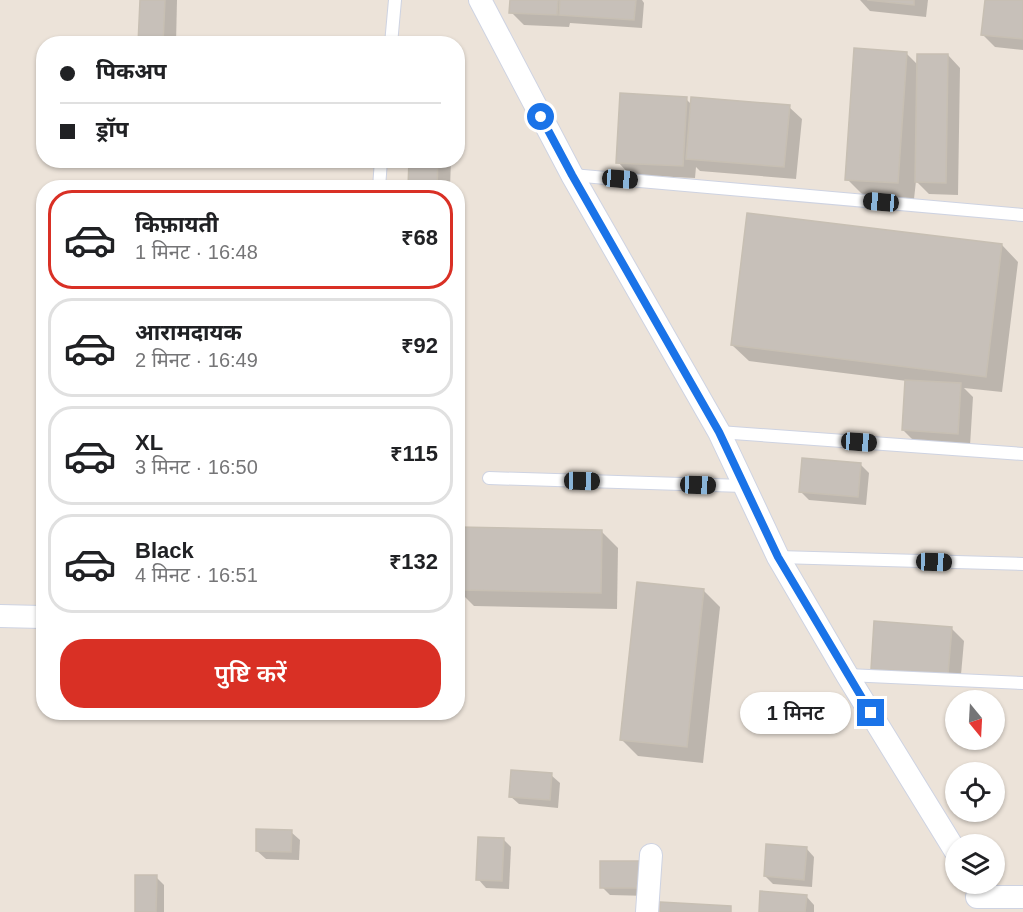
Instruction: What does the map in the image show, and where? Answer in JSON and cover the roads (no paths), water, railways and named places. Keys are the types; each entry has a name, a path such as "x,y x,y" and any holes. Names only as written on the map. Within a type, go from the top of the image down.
{"street":[{"path":"480,0 572,175 719,432 778,557 847,675 945,834"},
{"path":"0,616 36,617"},
{"path":"647,912 651,855"},
{"path":"977,898 1023,897"}],"lane":[{"path":"392,36 395,0"},
{"path":"572,175 1023,215"},
{"path":"719,432 1023,454"},
{"path":"489,478 744,486"},
{"path":"778,557 1023,564"},
{"path":"847,675 1023,683"}]}
